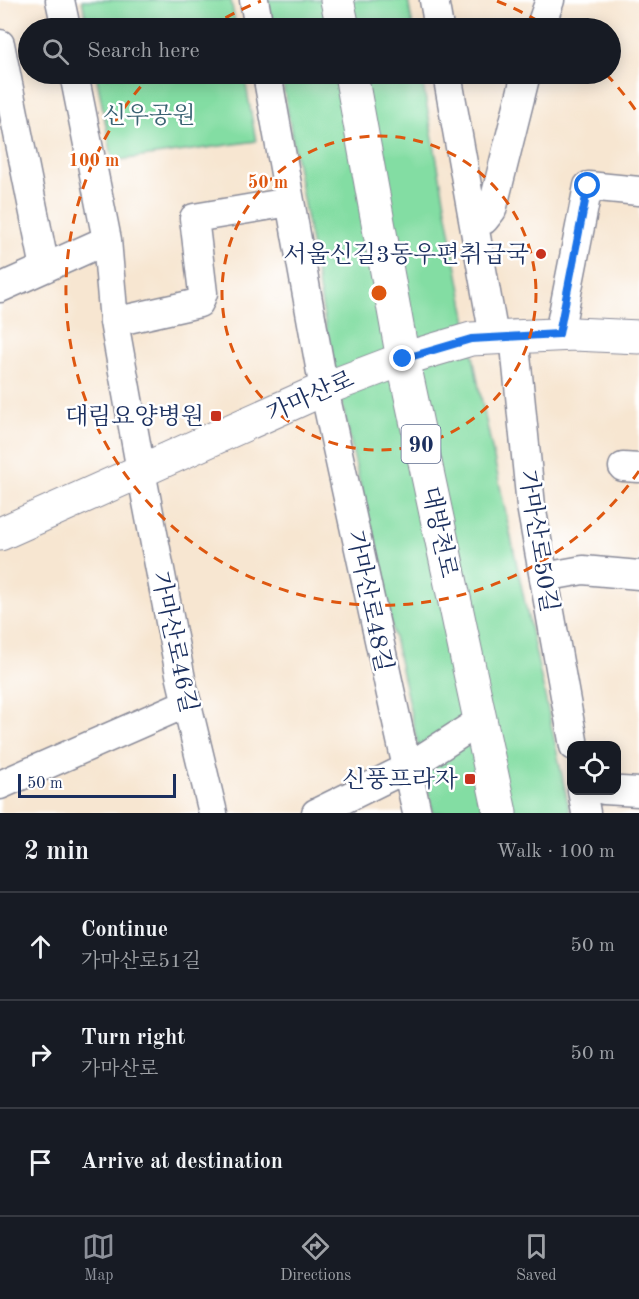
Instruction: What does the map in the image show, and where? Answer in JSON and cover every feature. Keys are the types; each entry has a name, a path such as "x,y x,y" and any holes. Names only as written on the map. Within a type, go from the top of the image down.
{"main road":[{"path":"338,0 341,18"},
{"name":"대방천로","path":"353,84 403,359 500,813"},
{"name":"가마산로","path":"0,534 324,389 403,359 471,339 559,334 639,337"}],"street":[{"path":"60,0 64,18"},
{"path":"254,0 257,18"},
{"path":"434,0 437,18"},
{"path":"544,18 550,0"},
{"path":"0,44 45,268"},
{"name":"가마산로46길","path":"76,84 107,240 114,322 141,471 187,703 213,813"},
{"name":"가마산로48길","path":"269,84 324,389 417,813"},
{"name":"가마산로50길","path":"449,84 474,224 504,336 531,506 573,741"},
{"path":"474,224 484,220 492,210 524,84"},
{"path":"559,334 588,186 639,191"},
{"path":"114,322 199,303 203,293 194,218 290,202"},
{"path":"0,288 107,240"},
{"path":"544,577 583,570 639,574"},
{"path":"0,785 187,703"},
{"path":"316,813 407,768 480,721"},
{"path":"621,791 639,792"},
{"path":"583,795 586,813"}],"green space":[{"path":"82,0 231,0 234,18 86,18"},
{"path":"268,0 408,0 411,18 271,18"},
{"name":"신우공원","path":"98,84 246,84 256,141 113,161"},
{"path":"283,84 423,84 479,388 570,813 433,813 329,345"}],"place":[{"name":"서울신길3동우편취급국","path":"541,254"},
{"name":"대림요양병원","path":"216,416"},
{"name":"신풍프라자","path":"470,779"}],"route":[{"path":"403,359 471,339 559,334 588,186"}]}
